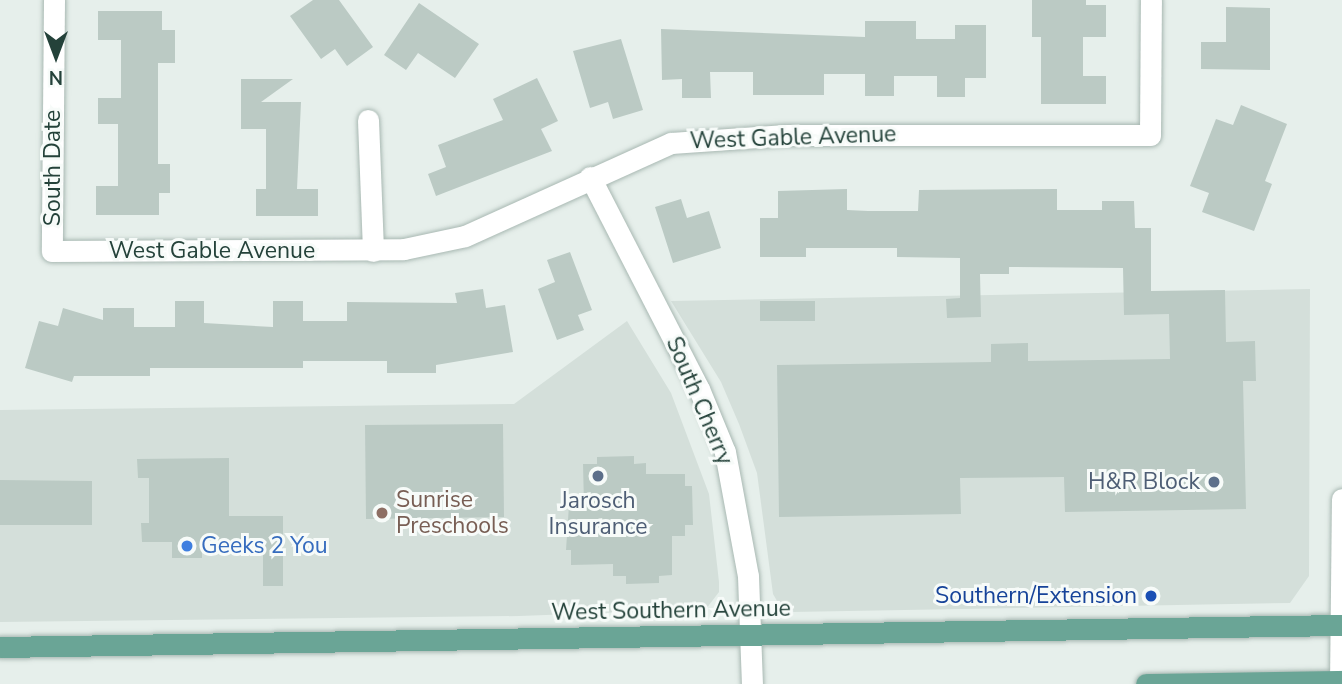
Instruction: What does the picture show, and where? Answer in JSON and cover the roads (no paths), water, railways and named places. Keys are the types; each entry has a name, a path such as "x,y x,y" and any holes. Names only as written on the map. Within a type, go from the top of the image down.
{"main road":[{"name":"West Southern Avenue","path":"0,647 1341,625"},
{"path":"1146,684 1341,682"}],"street":[{"name":"South Date","path":"52,251 54,0"},
{"name":"West Gable Avenue","path":"52,251 373,251 465,236 590,177 671,143 786,135 1150,135 1151,0"},
{"path":"368,120 373,251"},
{"name":"South Cherry","path":"590,177 699,389 725,453 748,576 752,684"},
{"path":"1341,682 1342,499"}],"place":[{"name":"Jarosch Insurance","path":"598,476"},
{"name":"H&R Block","path":"1214,482"},
{"name":"Sunrise Preschools","path":"382,513"},
{"name":"Geeks 2 You","path":"187,546"},
{"name":"Southern/Extension","path":"1151,596"}]}
